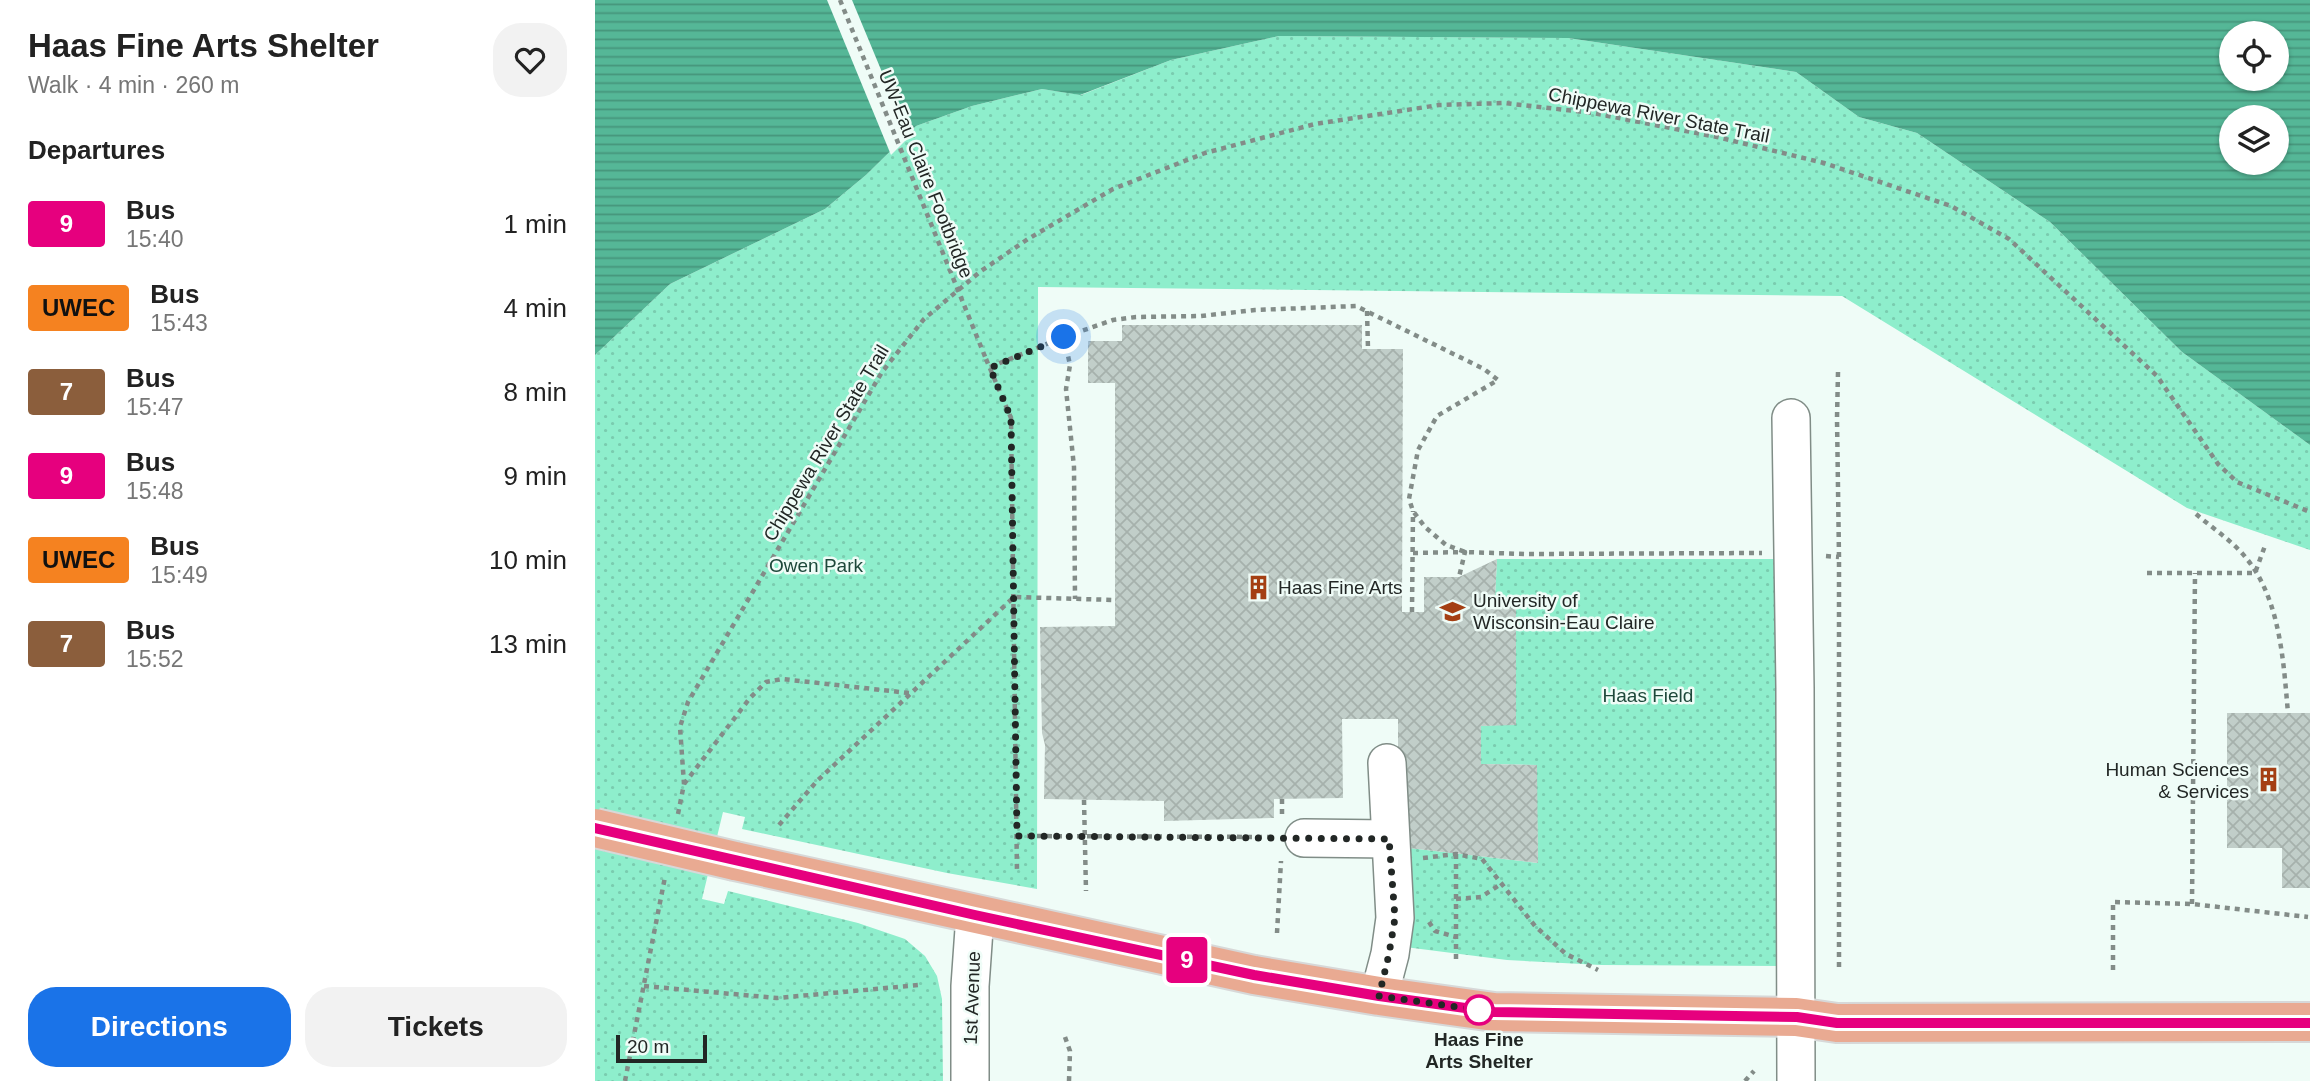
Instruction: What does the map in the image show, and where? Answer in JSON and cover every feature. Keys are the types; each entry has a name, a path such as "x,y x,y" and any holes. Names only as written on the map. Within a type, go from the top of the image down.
{"main road":[{"path":"595,828 735,862 1254,975 1494,1012 1797,1017 1837,1023 2310,1023"}],"street":[{"path":"1791,418 1797,1081"},
{"path":"1379,996 1395,918 1387,762"},
{"path":"1293,837 1391,848"},
{"name":"1st Avenue","path":"970,1081 970,986 975,915"}],"path":[{"name":"UW-Eau Claire Footbridge","path":"840,0 1011,418 1017,873"},
{"name":"Chippewa River State Trail","path":"676,825 684,784 680,727 688,702 881,372 924,319 981,271 1028,239 1113,189 1205,153 1315,124 1439,105 1504,103 1593,113 1717,137 1824,163 1951,206 2009,239 2157,376 2218,464 2237,482 2310,512"},
{"path":"990,368 1113,320 1356,306 1484,369 1498,380 1437,416 1418,450 1409,499 1413,510 1425,527 1446,545 1465,552"},
{"path":"1367,311 1368,349"},
{"path":"1064,337 1070,365 1066,389 1074,467 1075,599"},
{"path":"1838,372 1839,971"},
{"path":"1412,612 1413,510"},
{"path":"2196,514 2239,550 2270,602 2278,632 2288,713"},
{"path":"2255,573 2266,543"},
{"path":"1458,577 1465,552"},
{"path":"1413,553 1794,553 1839,557"},
{"path":"2147,573 2255,573"},
{"path":"2192,904 2195,573"},
{"path":"779,825 817,781 1014,597 1115,600"},
{"path":"684,784 750,698 766,682 782,679 910,693"},
{"path":"1277,933 1293,837 1282,798"},
{"path":"1084,800 1086,891"},
{"path":"1017,836 1293,837"},
{"path":"1391,848 1424,858 1456,854 1482,859 1548,939 1566,954 1598,970"},
{"path":"1456,854 1456,963"},
{"path":"625,1081 668,865"},
{"path":"1456,899 1472,900 1481,897 1501,884"},
{"path":"2113,970 2113,902 2192,904 2308,917"},
{"path":"644,986 777,998 919,985"},
{"path":"1065,1037 1070,1051 1069,1081"},
{"path":"1745,1081 1754,1071"}],"green space":[{"name":"Owen Park","path":"1279,36 1568,38 1796,72 1859,117 1917,133 2050,222 2182,352 2310,445 2310,550 2187,508 1842,296 1038,287 1037,889 947,873 742,829 745,817 723,812 702,899 724,904 728,891 858,923 905,939 925,956 937,976 942,999 943,1081 595,1081 595,355 670,284 825,209 866,175 916,126 972,106 1042,89 1081,95 1171,60"},
{"name":"Haas Field","path":"1497,559 1778,559 1781,966 1601,965 1507,960 1405,947 1409,848 1538,863 1536,765 1481,764 1481,726 1516,724 1516,599 1495,597"}],"shaded area":[{"path":"595,0 2310,0 2310,445 2182,352 2050,222 1917,133 1859,117 1796,72 1568,38 1279,36 1171,60 1080,95 1042,89 972,106 916,126 866,175 825,209 670,284 595,355"}],"pier":[{"path":"827,0 852,0 909,137 891,155"}],"building":[{"name":"Haas Fine Arts","path":"1122,325 1362,325 1362,349 1403,349 1402,612 1424,612 1424,577 1459,577 1497,559 1495,597 1516,598 1516,725 1481,726 1481,764 1537,765 1538,863 1409,848 1398,755 1398,719 1342,719 1343,798 1274,799 1274,818 1164,821 1164,801 1044,799 1045,745 1042,733 1040,627 1115,626 1115,383 1088,383 1088,341 1122,341"},
{"name":"Human Sciences & Services","path":"2227,713 2310,713 2310,888 2282,888 2282,848 2227,848"}],"bus line":[{"name":"9","path":"595,828 735,862 1254,975 1494,1012 1797,1017 1837,1023 2310,1023"}],"place":[{"name":"Haas Fine Arts","path":"1258,587"},
{"name":"University of Wisconsin-Eau Claire","path":"1453,611"},
{"name":"Human Sciences & Services","path":"2269,780"},
{"name":"Haas Fine Arts Shelter","path":"1479,1010"}],"route":[{"path":"1064,337 990,368 1011,418 1017,836 1389,839 1395,918 1379,996 1479,1010"}]}
